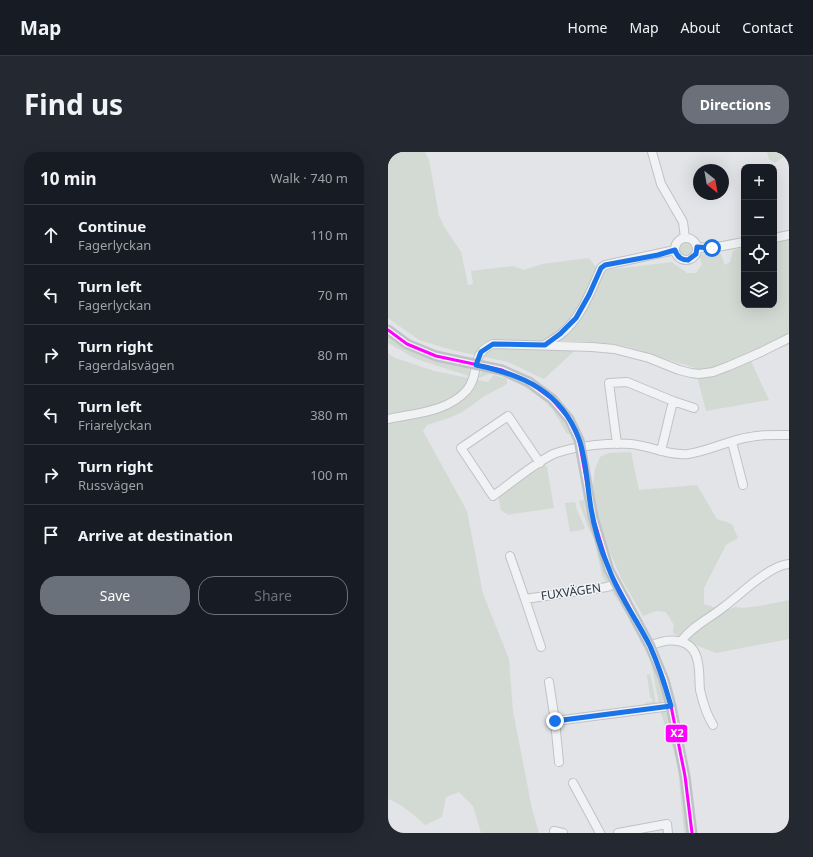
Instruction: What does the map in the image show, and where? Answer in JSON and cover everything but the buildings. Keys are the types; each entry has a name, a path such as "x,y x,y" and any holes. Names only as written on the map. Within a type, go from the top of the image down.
{"street":[{"path":"652,152 661,184 681,218 685,238"},
{"path":"777,237 789,235"},
{"path":"685,238 693,240 697,247 696,254 688,260 678,256 675,250 677,242 685,238"},
{"path":"697,247 712,248 741,243"},
{"path":"545,345 560,334 576,318 589,295 601,268 605,265 658,255 675,250"},
{"path":"388,330 407,344 444,359 502,370 529,382 542,390 552,399 568,419 579,440 593,517 609,570 650,646 664,680 671,706 685,776 692,833"},
{"path":"388,419 428,411 450,404 471,384 481,352 493,344 592,347 626,352 649,358 679,370 699,374 713,372 759,354 789,338"},
{"path":"617,444 609,383 627,382 694,408"},
{"path":"661,451 673,401"},
{"path":"540,463 508,416 461,448 493,496 540,463 556,454 581,448 617,444 643,446 669,453 688,454 700,452 749,437 789,435"},
{"path":"732,442 743,485"},
{"name":"FUXVÄGEN","path":"510,556 541,647"},
{"path":"682,641 700,622 720,610 765,574 776,568 789,564"},
{"name":"FUXVÄGEN","path":"525,599 607,587 616,584"},
{"path":"650,646 663,641 682,641 692,649 697,658 703,705 713,725"},
{"path":"549,682 559,762"},
{"path":"555,721 671,706"},
{"path":"573,782 600,833"},
{"path":"618,833 667,824 668,833"},
{"path":"554,831 563,833"}],"shaded area":[{"path":"388,152 425,152 429,160 439,216 461,252 468,285 473,284 471,271 513,266 524,270 542,264 589,258 599,271 672,262 687,273 696,273 702,264 699,255 719,250 725,265 730,262 733,251 741,248 741,308 777,308 777,240 789,238 789,345 750,359 769,400 706,411 695,368 625,346 584,342 544,379 508,362 452,350 419,340 388,318"},
{"path":"767,152 789,153 775,163 769,159"},
{"path":"684,240 689,241 694,245 694,252 686,257 677,253 677,247"},
{"path":"388,336 467,368 472,374 469,376 416,359 388,343"},
{"path":"388,353 395,358 434,371 488,382 494,375 507,379 507,384 483,397 464,411 452,417 427,425 423,431 467,511 483,594 509,659 513,711 532,809 539,833 481,833 473,806 459,792 446,797 442,817 425,825 403,807 388,799"},
{"path":"484,371 488,371 519,380 549,402 563,420 570,434 567,434 551,408 531,391 497,374 487,374 478,378"},
{"path":"631,452 639,490 697,485 717,519 732,524 738,538 726,545 704,588 704,604 725,611 735,607 743,608 759,606 789,600 789,639 716,653 693,644 673,633 674,625 666,612 656,611 643,616 621,578 599,527 593,484 595,469 600,457 609,453"},
{"path":"543,464 547,467 554,508 507,515 507,513 501,511 498,494"},
{"path":"584,500 585,510 609,580 608,583 602,576 594,538 589,530 580,505 579,501"},
{"path":"575,502 585,528 570,532 565,503"},
{"path":"611,590 614,590 635,625 649,658 626,613"},
{"path":"651,662 660,684 664,700 659,704"},
{"path":"650,674 656,705 648,706 644,703 651,702 653,700 650,697 647,675"},
{"path":"663,710 668,713 678,757 687,833 684,833 678,769 674,751 660,711"}],"transit line":[{"name":"X2","path":"388,330 407,344 436,356 502,370 529,382 552,399 569,419 579,440 593,517 609,570 650,646 664,680 671,706 685,776 692,833"}],"route":[{"path":"555,721 671,706 664,680 650,646 609,570 601,547 590,504 579,440 568,419 562,409 552,399 542,390 529,382 502,370 476,365 483,349 493,344 545,345 560,334 576,318 589,295 601,268 605,265 658,255 675,250 678,256 684,260 688,260 694,257 697,247 712,248"}]}
